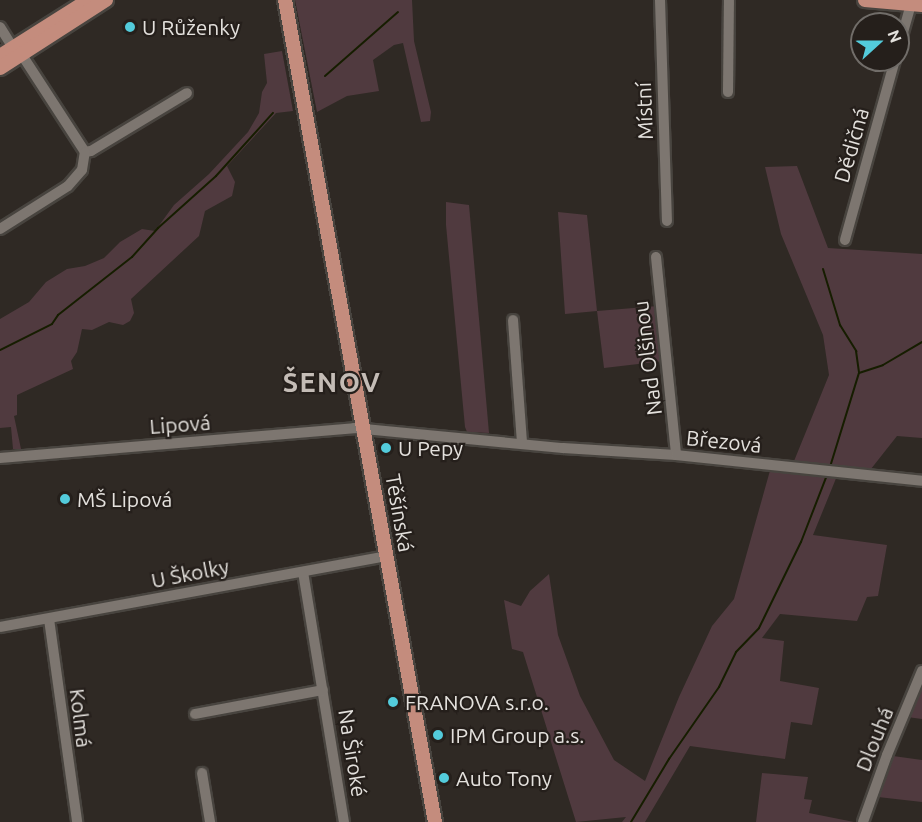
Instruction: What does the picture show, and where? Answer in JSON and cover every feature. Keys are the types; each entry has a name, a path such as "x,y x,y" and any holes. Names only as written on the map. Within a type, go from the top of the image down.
{"main road":[{"path":"0,68 17,51 89,0"},
{"path":"0,56 17,51 106,0"},
{"name":"Těšínská","path":"285,0 435,822"},
{"path":"865,0 917,4"}],"street":[{"name":"Místní","path":"660,0 667,220"},
{"path":"728,92 729,0"},
{"path":"910,21 917,4"},
{"path":"0,27 85,152 82,170 68,186 0,229"},
{"name":"Dědičná","path":"845,240 892,72"},
{"path":"85,152 91,151 187,93"},
{"name":"Nad Olšinou","path":"656,257 676,455"},
{"path":"513,320 522,444"},
{"name":"Březová","path":"363,429 676,455 922,481"},
{"name":"Lipová","path":"0,458 363,429"},
{"name":"U Školky","path":"0,627 49,620 386,556"},
{"name":"Na Široké","path":"303,572 344,822"},
{"name":"Kolmá","path":"49,620 77,822"},
{"name":"Dlouhá","path":"863,822 922,671"},
{"name":"Na Široké","path":"195,714 323,690"},
{"path":"202,773 210,822"}],"shaded area":[{"path":"295,0 412,0 414,41 431,112 430,121 421,122 403,43 394,45 373,60 379,91 347,96 317,112"},
{"path":"282,51 293,111 276,113 227,166 235,182 232,196 205,211 199,236 131,299 134,313 130,321 123,325 109,322 92,330 82,329 77,352 71,361 73,369 17,395 17,415 14,416 21,449 13,449 11,427 0,428 0,319 29,302 46,282 67,269 85,266 104,258 120,242 142,229 155,231 174,205 209,174 248,132 259,113 262,92 267,83 264,54"},
{"path":"797,166 828,248 922,254 922,438 897,436 867,474 792,466 829,375 823,335 781,234 765,167"},
{"path":"446,202 469,205 489,433 467,432 465,427 446,225"},
{"path":"558,212 587,215 597,311 565,314"},
{"path":"658,306 664,361 604,368 597,311"},
{"path":"771,467 837,476 813,535 887,545 878,596 867,597 857,621 780,614 762,638 784,641 780,681 819,688 812,725 791,722 785,759 690,746 645,822 622,822 626,817 576,822 523,652 512,649 504,600 521,606 530,591 549,574 558,635 580,696 614,760 645,781 679,697 712,626 734,599"},
{"path":"922,679 922,719 907,717"},
{"path":"893,756 922,760 922,802 878,797"},
{"path":"762,773 808,777 804,799 812,800 809,813 854,822 756,822"}],"waterway":[{"path":"325,76 398,12"},
{"path":"0,350 52,324 58,315 132,257 158,228 216,176 273,113"},
{"path":"823,269 840,325 856,351 859,372"},
{"path":"830,467 859,373 883,365 922,342"},
{"path":"631,822 669,759 719,687 736,652 759,628 801,542 827,475"}],"place":[{"name":"U Růženky","path":"130,27"},
{"name":"U Pepy","path":"386,448"},
{"name":"MŠ Lipová","path":"65,499"},
{"name":"FRANOVA s.r.o.","path":"393,702"},
{"name":"IPM Group a.s.","path":"438,735"},
{"name":"Auto Tony","path":"444,778"}],"district":[{"name":"ŠENOV","path":"332,383"}]}
